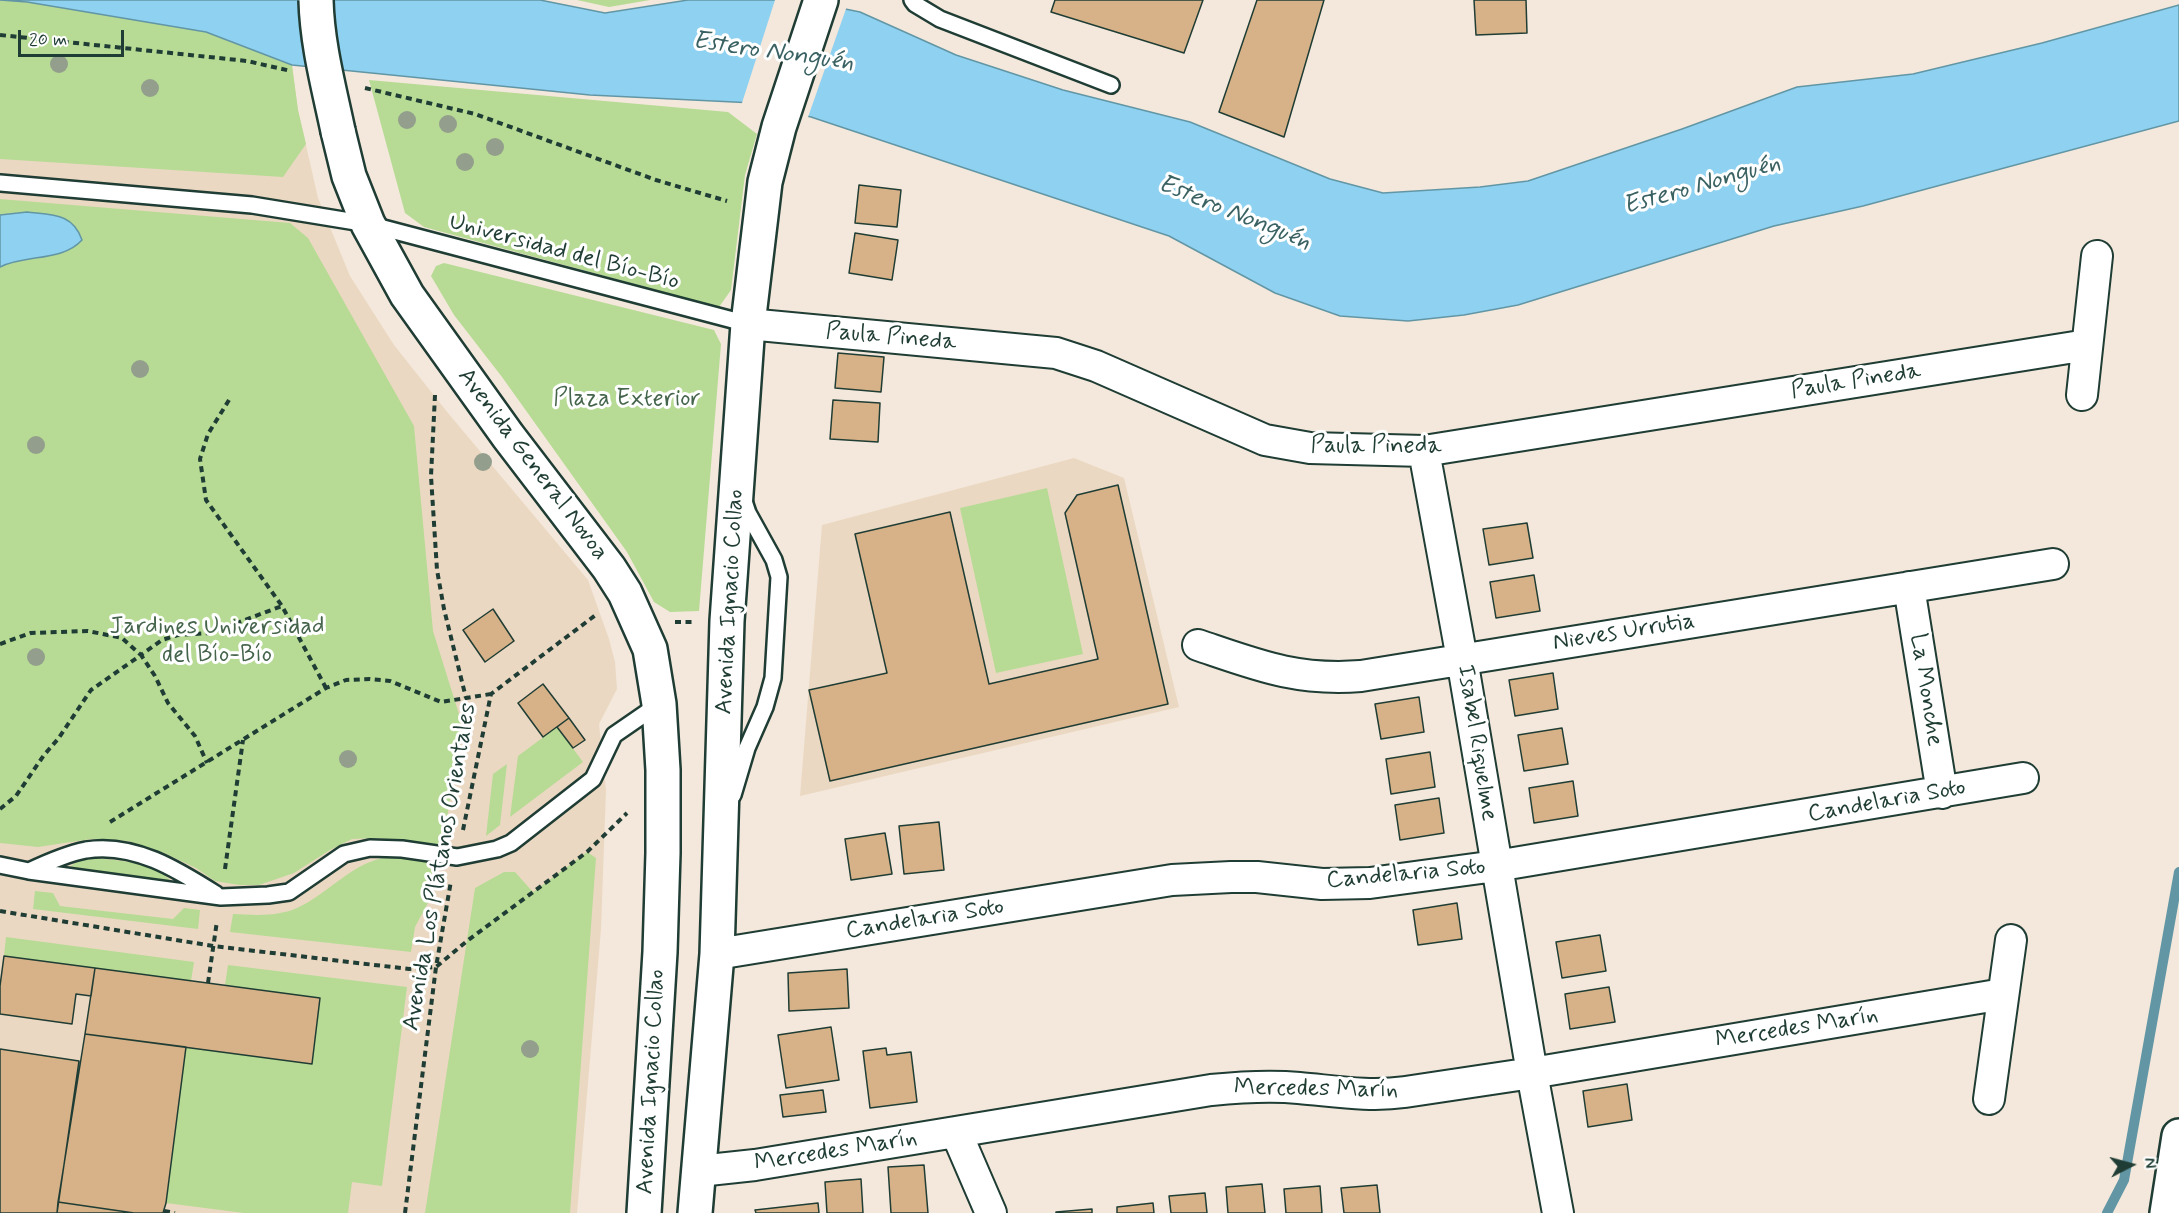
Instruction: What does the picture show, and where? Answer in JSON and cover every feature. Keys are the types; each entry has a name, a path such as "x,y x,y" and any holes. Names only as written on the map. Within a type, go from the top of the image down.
{"main road":[{"name":"Avenida General Novoa","path":"316,0 325,69 338,131 349,176 368,224 406,295 508,436 609,568 625,593 650,650 659,704 663,770 660,952"},
{"name":"Avenida Ignacio Collao","path":"695,1213 717,954 728,621 748,324 765,182 779,127 821,0"},
{"name":"Avenida Ignacio Collao","path":"644,1213 660,952"},
{"path":"2168,1213 2179,1136"}],"street":[{"path":"2082,395 2097,256"},
{"name":"Paula Pineda","path":"748,324 1056,353 1096,366 1265,440 1310,448 1424,451 2087,345"},
{"name":"Isabel Riquelme","path":"1424,451 1558,1213"},
{"name":"Nieves Urrutia","path":"1198,645 1271,669 1311,677 1361,676 2053,564"},
{"name":"La Monche","path":"1909,587 1942,793"},
{"name":"Candelaria Soto","path":"717,954 1172,880 1248,877 1322,884 1354,884 1496,866 2023,778"},
{"path":"1989,1099 2011,940"},
{"name":"Mercedes Marín","path":"699,1171 755,1166 1238,1087 1280,1086 1352,1094 1386,1094 1532,1073 2003,994"},
{"path":"956,1132 991,1213"}],"lane":[{"path":"912,0 940,19 1111,86"},
{"name":"Universidad del Bío-Bío","path":"0,183 252,206 368,224 748,324"},
{"path":"722,836 747,748 765,707 773,678 779,578 774,560 748,513 738,469"},
{"path":"0,865 221,897 268,895 289,891 344,854 370,848 402,849 457,857 478,854 511,843 593,779 614,735 659,704"},
{"path":"29,871 60,857 88,850 116,850 146,856 168,865 221,897"}],"path":[{"path":"432,386 435,397 431,476 437,570 466,698"},
{"path":"229,400 208,434 200,459 206,500 282,606 326,688"},
{"name":"Avenida Los Plátanos Orientales","path":"405,1213 436,967 491,694 625,593"},
{"path":"0,809 16,796 91,690 162,640 178,635 210,633 282,606"},
{"path":"0,644 31,633 88,631 122,638 141,655 155,676 168,703 195,736 207,763"},
{"path":"106,824 326,688 346,680 390,681 441,702 491,694"},
{"path":"208,983 243,739"},
{"path":"0,911 213,946 409,969 436,967 467,941 587,852 639,801 663,770"},
{"path":"164,1211 175,1213"}],"shaded area":[{"path":"0,0 292,65 298,110 318,198 350,276 394,345 588,580 609,639 615,662 617,689 599,724 606,790 601,929 577,1213 0,1213"},
{"path":"1074,458 1124,478 1179,707 800,796 822,525"}],"green space":[{"path":"0,0 27,2 206,32 292,65 298,110 306,144 283,177 0,159"},
{"path":"577,0 650,0 609,7"},
{"path":"369,80 728,112 757,134 745,175 731,290 719,307 424,227 405,213"},
{"name":"Jardines Universidad del Bío-Bío","path":"0,199 290,223 308,238 414,426 433,631 463,727 442,846 376,838 352,839 294,873 259,885 239,885 215,881 196,868 164,853 128,841 91,839 38,847 0,843"},
{"name":"Plaza Exterior","path":"444,263 714,330 721,344 699,611 670,612 654,602 627,552 502,377 454,315 431,276 436,266"},
{"path":"1047,488 1083,654 996,673 960,508"},
{"path":"557,727 583,762 510,817 518,756"},
{"path":"507,764 500,825 486,836 493,774"},
{"path":"587,852 596,858 570,1213 425,1213 475,888 504,872 515,872 533,892"},
{"path":"389,857 434,861 429,901 415,927 411,952 230,932 233,914 265,915 289,911 309,902 364,865"},
{"path":"92,858 146,866 173,883 65,870 78,861"},
{"path":"35,891 53,893 60,906 173,919 184,908 200,910 198,929 33,909"},
{"path":"6,937 194,962 191,981 4,956"},
{"path":"228,965 407,987 382,1186 352,1182 348,1213 244,1213 166,1203 186,1047 312,1064 320,999 225,985"}],"water":[{"name":"Estero Nonguén","path":"0,0 540,0 605,13 688,0 801,0 860,12 956,55 1063,90 1190,122 1330,179 1383,193 1480,187 1528,181 1797,87 1913,74 2042,43 2179,5 2179,121 1863,206 1774,226 1518,305 1464,315 1408,321 1340,316 1275,293 1169,236 811,117 754,103 590,95 292,65 206,32 27,2"},
{"path":"27,212 53,215 67,220 78,231 82,240 64,252 21,260 0,267 0,215"}],"pier":[{"path":"775,0 817,0 847,6 807,120 754,106 741,106"}],"building":[{"path":"1055,0 1203,0 1184,53 1051,12"},
{"path":"1257,0 1324,0 1284,137 1219,112"},
{"path":"1474,0 1526,0 1527,33 1476,35"},
{"path":"859,185 901,190 897,227 855,223"},
{"path":"855,233 898,240 892,280 849,273"},
{"path":"838,353 884,357 881,392 835,388"},
{"path":"833,400 880,403 878,442 830,439"},
{"path":"1118,485 1168,704 830,781 809,690 887,673 855,534 950,512 989,684 1098,659 1065,513 1077,495"},
{"path":"1527,523 1533,558 1489,565 1483,529"},
{"path":"1534,575 1540,611 1496,618 1490,582"},
{"path":"493,609 514,641 485,662 463,630"},
{"path":"1553,673 1558,709 1515,716 1509,680"},
{"path":"543,684 569,718 543,737 518,703"},
{"path":"1419,697 1424,732 1381,739 1375,704"},
{"path":"569,718 585,740 573,748 557,727"},
{"path":"1562,728 1568,764 1524,771 1518,735"},
{"path":"1430,752 1435,787 1391,794 1386,759"},
{"path":"1573,781 1578,816 1534,823 1529,788"},
{"path":"1439,798 1444,833 1400,840 1395,805"},
{"path":"939,822 944,870 904,874 899,826"},
{"path":"885,833 892,874 851,880 845,839"},
{"path":"1457,903 1462,939 1418,945 1413,910"},
{"path":"1600,935 1606,971 1562,978 1556,942"},
{"path":"4,956 95,968 91,996 76,994 72,1024 0,1014 0,986"},
{"path":"95,968 320,998 312,1064 85,1034"},
{"path":"847,969 849,1008 789,1011 788,973"},
{"path":"1609,987 1615,1022 1570,1029 1565,994"},
{"path":"831,1027 839,1080 786,1088 778,1035"},
{"path":"85,1034 186,1047 163,1213 134,1213 58,1202"},
{"path":"886,1048 887,1055 911,1052 917,1102 870,1108 863,1051"},
{"path":"0,1049 79,1061 57,1213 0,1213"},
{"path":"1627,1084 1632,1120 1588,1127 1583,1091"},
{"path":"823,1090 826,1112 783,1117 780,1095"},
{"path":"924,1165 928,1213 891,1213 888,1167"},
{"path":"861,1179 863,1213 827,1213 825,1182"},
{"path":"1262,1184 1265,1213 1228,1213 1226,1187"},
{"path":"1377,1185 1380,1213 1344,1213 1341,1188"},
{"path":"1320,1186 1322,1213 1286,1213 1284,1189"},
{"path":"1205,1193 1207,1213 1171,1213 1169,1196"},
{"path":"58,1202 134,1213 57,1213"},
{"path":"818,1203 819,1213 756,1213 755,1210"},
{"path":"1153,1203 1154,1213 1117,1213 1117,1207"},
{"path":"1092,1209 1092,1213 1056,1213 1056,1212"}],"waterway":[{"path":"2107,1213 2124,1180 2179,872"}]}
